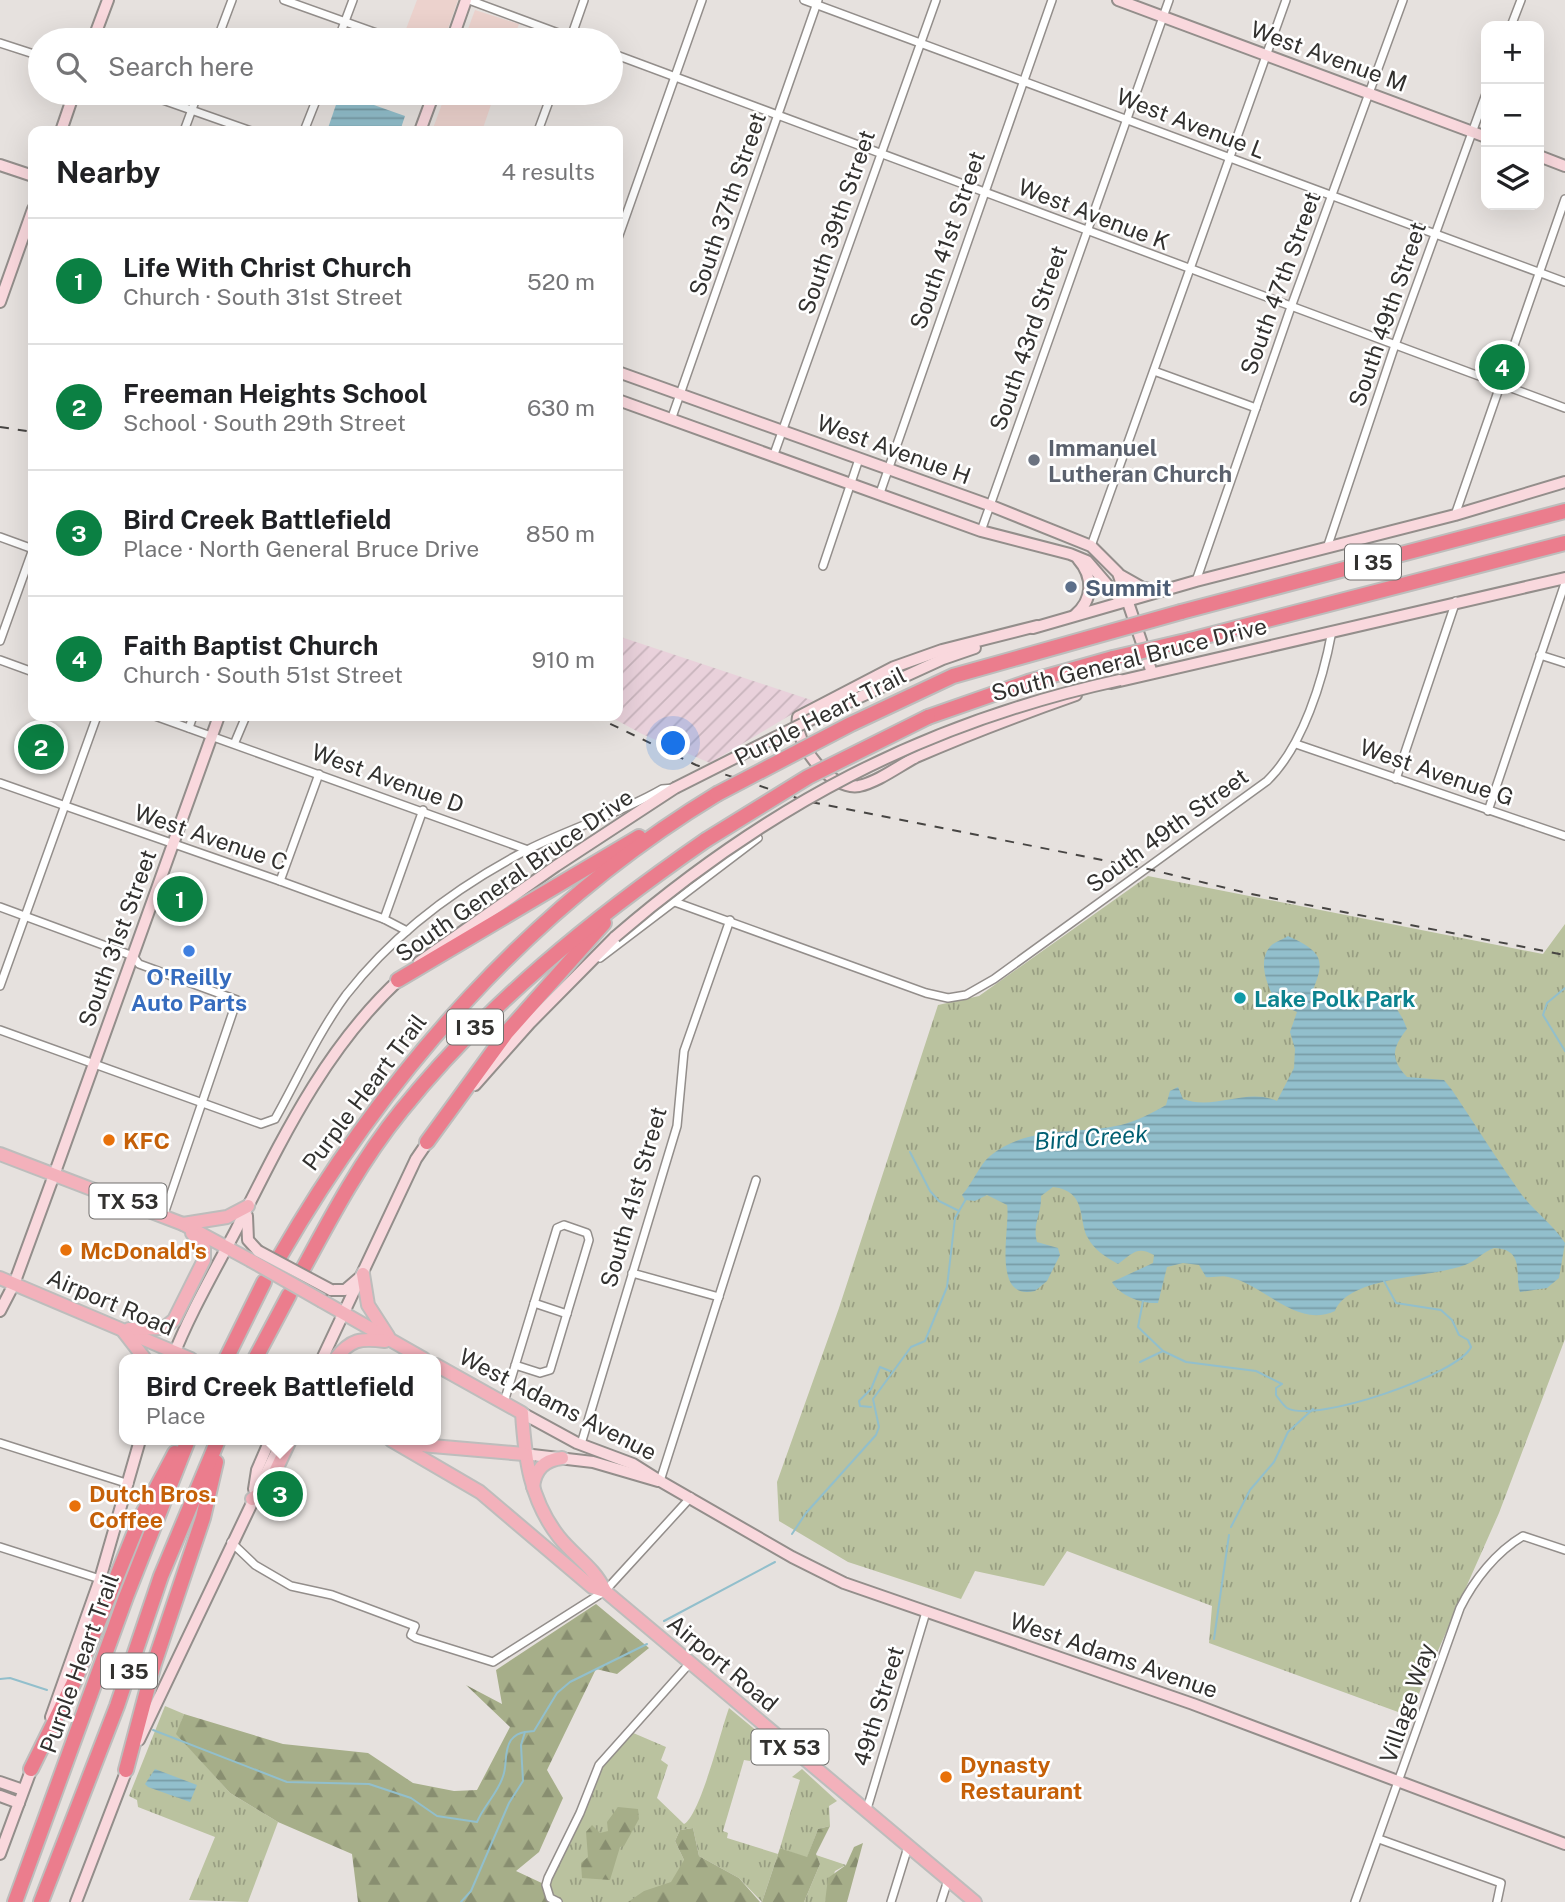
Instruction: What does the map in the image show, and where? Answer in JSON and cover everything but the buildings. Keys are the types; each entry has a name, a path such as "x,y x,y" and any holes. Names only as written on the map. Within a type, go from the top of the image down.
{"highway":[{"name":"Purple Heart Trail","path":"279,1256 336,1163 386,1094 447,1020 512,953 645,842 717,794 851,724 953,676 1181,612 1565,512"},
{"name":"Purple Heart Trail","path":"303,1269 336,1208 383,1135 455,1048 535,971 634,890 808,776 928,717 1028,682 1113,657 1190,640 1565,543"},
{"path":"398,980 604,857 717,794"},
{"path":"427,1142 507,1032 634,890"},
{"path":"228,1354 264,1282"},
{"path":"258,1354 289,1295"},
{"path":"32,1769 75,1680 140,1519 179,1445"},
{"name":"Purple Heart Trail","path":"15,1902 126,1597 186,1445"},
{"name":"Purple Heart Trail","path":"41,1902 117,1706 161,1576 218,1445"},
{"path":"126,1770 154,1664 203,1518 219,1445"}],"main road":[{"path":"98,28 108,0"},
{"path":"457,28 468,0"},
{"name":"West Avenue M","path":"1118,0 1481,135"},
{"path":"63,126 70,105"},
{"path":"422,126 429,105"},
{"path":"1544,158 1565,166"},
{"path":"0,165 28,174"},
{"path":"1,294 28,222"},
{"name":"West Avenue H","path":"623,374 989,505 1091,546 1118,573 1127,592 1126,601 1152,673"},
{"name":"West Avenue H","path":"623,402 981,531 1070,554 1087,561 1117,596 1126,601"},
{"name":"South General Bruce Drive","path":"174,1354 248,1206 321,1071 369,1009 425,956 675,788 814,718 943,659 1037,626 1196,580 1327,548 1565,482"},
{"path":"1070,554 1087,572 1090,584 1083,608 1074,616"},
{"path":"1118,573 1143,588 1156,590 1180,585"},
{"name":"South General Bruce Drive","path":"324,1354 415,1159 427,1142 530,1023 615,937 682,881 775,818 846,778 963,724 1049,696 1457,601 1565,580"},
{"path":"1037,626 943,650 894,667 799,717 801,741 820,767 846,784 858,786 1022,713 1120,680"},
{"name":"South 31st Street","path":"0,1311 14,1284 217,721"},
{"name":"TX 53","path":"0,1154 183,1224 227,1248 254,1255 322,1301 345,1313"},
{"path":"183,1224 227,1217 248,1206"},
{"path":"248,1206 245,1227 254,1255 331,1290 345,1290 363,1274"},
{"path":"122,1329 164,1328 174,1320 204,1260 200,1241 183,1224"},
{"path":"363,1274 368,1305 392,1342"},
{"path":"0,1278 14,1284"},
{"name":"Airport Road","path":"14,1284 122,1329 169,1354"},
{"name":"West Adams Avenue","path":"345,1313 415,1354"},
{"path":"122,1329 141,1354"},
{"path":"339,1354 347,1344 356,1339 392,1342"},
{"name":"West Adams Avenue","path":"441,1369 581,1444 633,1464 776,1548 844,1583 1193,1704 1565,1844"},
{"name":"Airport Road","path":"522,1413 524,1454 533,1490 559,1537 594,1571 605,1591 975,1902"},
{"path":"0,1854 100,1579 139,1445"},
{"path":"252,1499 257,1470 268,1445"},
{"path":"76,1902 126,1770 231,1542 279,1445"},
{"path":"252,1499 268,1487 288,1445"},
{"name":"Airport Road","path":"400,1445 480,1492 592,1587 605,1591"},
{"name":"Airport Road","path":"418,1445 445,1450 524,1454"},
{"name":"West Adams Avenue","path":"524,1454 593,1462 660,1481"},
{"path":"533,1490 533,1481 540,1468 552,1460 562,1458"},
{"path":"0,1782 23,1790"},
{"path":"0,1796 19,1803"}],"street":[{"path":"222,28 232,0"},
{"path":"284,0 362,28"},
{"path":"343,28 353,0"},
{"path":"468,0 543,28"},
{"path":"575,28 584,0"},
{"path":"623,224 702,0"},
{"name":"West Avenue L","path":"804,0 817,2 1228,159 1565,282"},
{"name":"South 39th Street","path":"773,457 879,153 936,0"},
{"name":"South 41st Street","path":"880,493 1052,0"},
{"name":"South 43rd Street","path":"981,531 1169,0"},
{"path":"1091,546 1286,0"},
{"name":"South 47th Street","path":"1196,580 1291,307 1404,0"},
{"path":"1513,21 1521,0"},
{"name":"South 37th Street","path":"671,420 817,2"},
{"path":"0,43 28,52"},
{"name":"West Avenue K","path":"623,57 1188,270 1565,408"},
{"path":"178,105 237,126"},
{"path":"186,126 194,105"},
{"path":"306,126 314,105"},
{"path":"540,126 548,105"},
{"name":"South 49th Street","path":"1327,548 1395,345 1481,108"},
{"path":"1455,514 1565,199"},
{"path":"1154,371 1256,408"},
{"path":"823,566 859,459"},
{"path":"0,537 28,547"},
{"path":"0,640 28,563"},
{"path":"1488,811 1540,655 1563,596 1565,580"},
{"path":"1396,779 1457,601"},
{"name":"South 49th Street","path":"730,920 948,998 966,995 993,979 1148,869 1267,781 1283,766 1296,744 1327,656 1332,630"},
{"path":"1540,655 1565,663"},
{"path":"0,660 28,670"},
{"path":"0,986 95,721"},
{"path":"169,721 189,728 191,721"},
{"path":"235,742 244,721"},
{"name":"West Avenue D","path":"189,728 235,742 528,850"},
{"name":"West Avenue G","path":"1296,744 1565,836"},
{"path":"280,881 319,774"},
{"name":"West Avenue C","path":"0,783 280,881 384,919 407,931"},
{"name":"South General Bruce Drive","path":"201,1102 261,1124 268,1124 275,1119 346,996 407,931 467,884 528,850 662,789 675,788"},
{"path":"384,919 423,810"},
{"name":"South General Bruce Drive","path":"569,983 672,901 758,838"},
{"path":"672,901 730,920"},
{"path":"0,907 133,956 139,964 237,1000 163,1217"},
{"name":"South 41st Street","path":"581,1444 677,1126 684,1051 730,920"},
{"path":"0,1030 201,1102"},
{"path":"660,1481 756,1180"},
{"path":"504,1402 515,1365 557,1228 564,1225 589,1236 550,1370 541,1373 515,1365"},
{"path":"632,1273 719,1297"},
{"path":"534,1303 567,1314"},
{"path":"0,1443 129,1484"},
{"path":"231,1542 255,1565 291,1586 332,1595 415,1626 411,1635 416,1638 493,1662 605,1591 691,1497"},
{"name":"Village Way","path":"1356,1902 1460,1608 1471,1587 1508,1544 1523,1536 1565,1550"},
{"path":"0,1547 100,1579"},
{"name":"49th Street","path":"866,1812 926,1612"},
{"path":"558,1902 550,1898 546,1885 548,1878 580,1813 599,1765 690,1663"},
{"path":"1379,1839 1501,1883 1497,1902"},
{"path":"891,1902 908,1847"},
{"path":"941,1902 948,1880"}],"shaded area":[{"path":"417,0 458,0 448,28 406,28"},
{"path":"475,10 519,24 518,28 468,28"},
{"path":"442,105 491,105 484,126 434,126"},
{"path":"623,638 814,701 710,763 618,721 623,721"}],"green space":[{"path":"1148,876 1543,954 1565,924 1565,1339 1499,1513 1409,1716 1209,1643 1212,1606 1067,1551 1044,1586 975,1571 961,1599 848,1562 779,1521 777,1482 839,1308 938,1005 979,996"},
{"path":"596,1604 649,1648 617,1674 596,1669 547,1770 563,1798 539,1852 516,1871 546,1885 550,1898 558,1902 358,1902 352,1854 278,1822 230,1793 176,1734 184,1714 283,1744 368,1753 413,1783 454,1791 477,1790 510,1727 466,1685 502,1704 496,1670"},
{"path":"165,1706 184,1714 177,1734 230,1793 278,1822 248,1902 189,1900 215,1837 138,1807 137,1800 129,1796"},
{"path":"729,1708 764,1737 750,1761 744,1760 723,1831 728,1833 727,1838 778,1854 762,1902 739,1878 699,1856 693,1828 680,1830 675,1841 684,1860 680,1902 558,1902 550,1898 548,1878 599,1765 631,1732 666,1747 661,1760 668,1765 657,1798 684,1824 697,1806"},
{"path":"802,1769 837,1801 829,1806 830,1826 818,1829 807,1858 780,1848 800,1780 792,1777"},
{"path":"618,1807 638,1809 639,1819 624,1846 620,1847 610,1880 582,1878 581,1863 588,1857 586,1832 592,1825 600,1833 608,1831 607,1822"},
{"path":"830,1826 816,1854 820,1864 804,1902 762,1902 780,1848 807,1857 818,1829"},
{"path":"693,1828 699,1856 739,1878 760,1902 628,1902 644,1891 671,1882 684,1860 675,1841 680,1830"},
{"path":"863,1843 847,1902 825,1902 828,1878 846,1865 854,1847"},
{"path":"816,1855 846,1865 835,1871 825,1902 804,1902 820,1864"}],"water":[{"path":"336,105 374,105 405,116 402,126 329,126"},
{"path":"1288,936 1310,948 1319,960 1320,967 1310,997 1314,1001 1374,995 1386,998 1395,1007 1407,1029 1396,1048 1398,1065 1407,1077 1444,1080 1452,1090 1519,1191 1565,1243 1559,1278 1547,1288 1520,1292 1515,1258 1511,1253 1494,1248 1465,1265 1373,1284 1343,1300 1335,1311 1320,1315 1293,1310 1242,1281 1226,1276 1206,1277 1199,1265 1183,1263 1167,1267 1158,1303 1145,1302 1126,1295 1112,1282 1153,1263 1154,1255 1139,1251 1118,1264 1105,1256 1088,1238 1077,1200 1072,1194 1053,1187 1041,1196 1036,1236 1037,1242 1058,1248 1060,1255 1047,1281 1035,1291 1021,1291 1012,1285 1007,1274 1006,1260 1007,1205 987,1195 975,1201 965,1200 962,1195 983,1164 990,1156 1020,1139 1104,1128 1133,1121 1166,1105 1170,1091 1178,1087 1183,1099 1195,1102 1254,1096 1277,1101 1294,1068 1295,1049 1290,1032 1297,1012 1277,1003 1267,982 1264,965 1268,950"},
{"path":"155,1769 197,1785 190,1802 148,1787 145,1784"}],"waterway":[{"name":"Bird Creek","path":"1565,988 1547,1003 1543,1015 1565,1051"},
{"path":"910,1152 930,1191 939,1201 959,1211"},
{"name":"Bird Creek","path":"792,1534 806,1513 876,1435 879,1427 873,1399 911,1347 925,1341 947,1287 955,1218 966,1199"},
{"path":"1143,1301 1138,1327 1163,1351 1186,1362 1256,1371 1282,1384 1276,1388 1276,1395 1287,1408 1302,1411 1326,1409 1385,1394 1441,1370 1461,1358 1471,1347 1468,1340 1459,1335 1452,1320 1441,1310 1396,1303 1384,1281"},
{"path":"1140,1362 1163,1351"},
{"path":"871,1407 860,1406 859,1401 871,1389 880,1367 890,1371"},
{"path":"1231,1527 1250,1490 1274,1462 1288,1432 1313,1409"},
{"path":"1214,1639 1229,1535"},
{"name":"Bird Creek","path":"664,1621 775,1562"},
{"name":"Bird Creek","path":"461,1902 471,1891 509,1803 523,1781 521,1745 525,1732 534,1731 557,1693 570,1682 647,1644"},
{"path":"0,1679 10,1678 47,1690"},
{"path":"153,1730 287,1782 369,1784 411,1798 437,1816 477,1822 502,1780 506,1752 511,1740 525,1732"}],"railway":[{"path":"0,427 28,431"},
{"path":"604,721 696,765 806,801 1148,869 1251,894 1565,955"}],"place":[{"name":"Faith Baptist Church","path":"1502,367"},
{"name":"Immanuel Lutheran Church","path":"1034,460"},
{"name":"Summit","path":"1071,587"},
{"name":"Freeman Heights School","path":"41,747"},
{"name":"Life With Christ Church","path":"180,899"},
{"name":"O'Reilly Auto Parts","path":"189,951"},
{"name":"Lake Polk Park","path":"1240,998"},
{"name":"KFC","path":"109,1140"},
{"name":"McDonald's","path":"66,1250"},
{"name":"Bird Creek Battlefield","path":"280,1494"},
{"name":"Dutch Bros. Coffee","path":"75,1506"},
{"name":"Dynasty Restaurant","path":"946,1777"}]}
